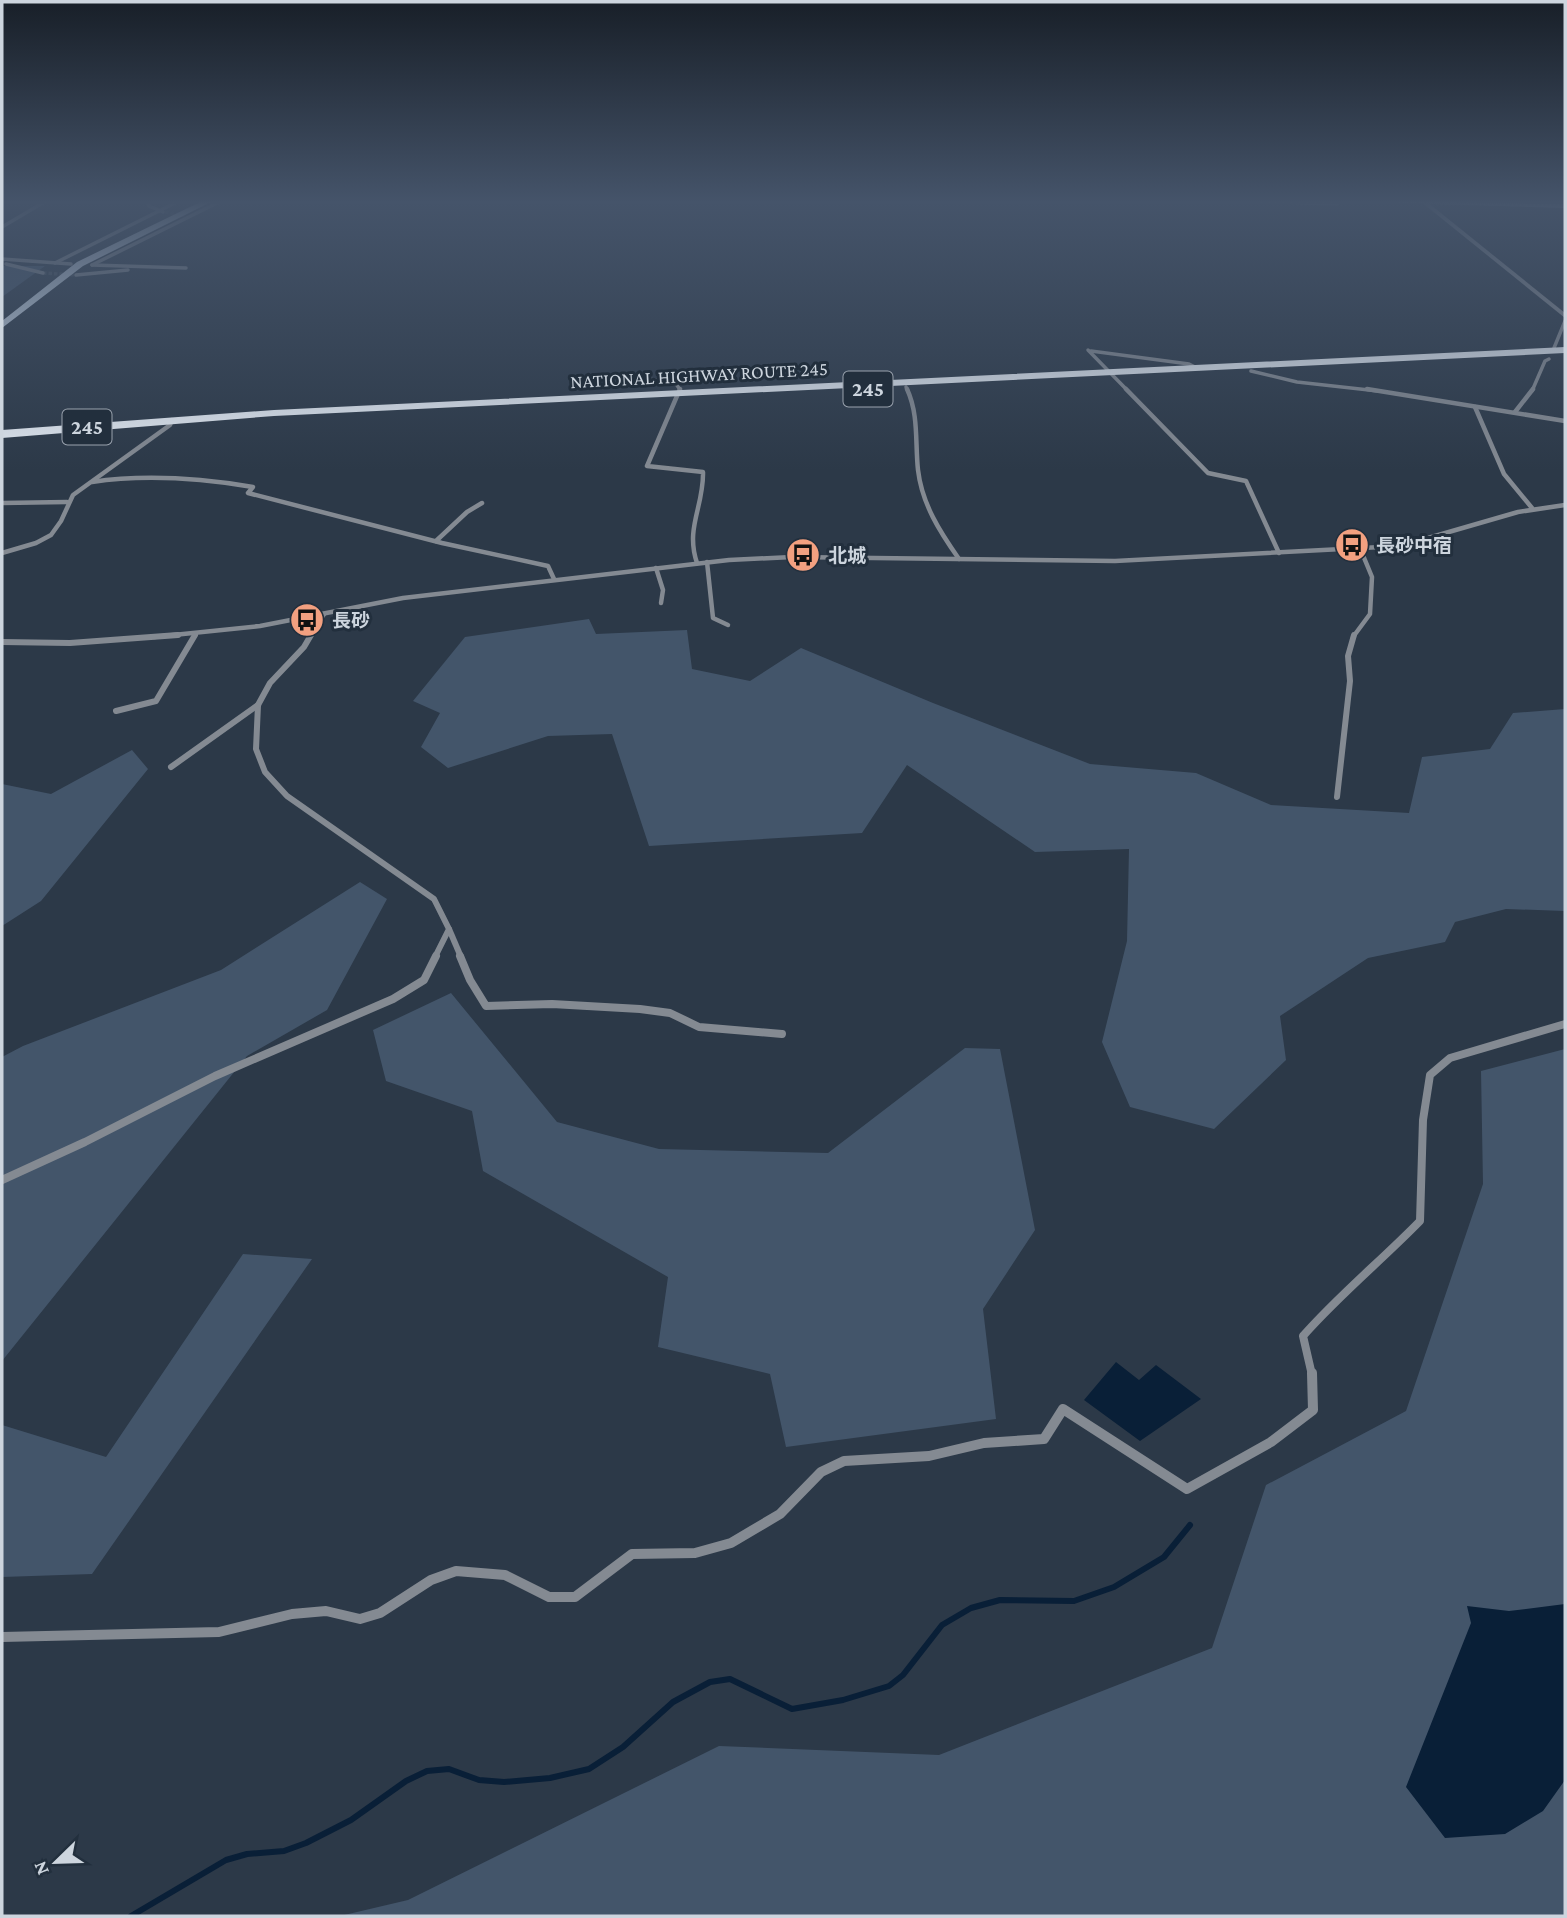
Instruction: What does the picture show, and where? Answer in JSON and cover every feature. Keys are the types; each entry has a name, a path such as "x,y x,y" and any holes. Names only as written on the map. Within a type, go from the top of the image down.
{"highway":[{"name":"NATIONAL HIGHWAY ROUTE 245","path":"677,396 906,387 1197,368 1561,351"},
{"name":"NATIONAL HIGHWAY ROUTE 245","path":"2,436 171,422 1114,374 1251,371 1561,351"}],"main road":[{"path":"2,312 35,291"},
{"path":"2,325 44,291"}],"street":[{"path":"1533,291 1565,316"},
{"path":"1561,351 1565,321"},
{"path":"1197,368 1189,364 1088,350 1208,473 1246,481 1279,553"},
{"path":"1515,412 1532,390 1545,361 1549,359"},
{"path":"1251,371 1297,382 1359,388 1565,421"},
{"path":"638,377 676,384 677,396 647,466 703,472 697,512 689,537 696,563"},
{"path":"906,387 918,427 918,469 928,511 959,559"},
{"path":"1475,407 1492,451 1512,485 1532,508"},
{"path":"2,553 38,543 52,535 61,522 67,502 171,422"},
{"path":"92,482 152,476 191,478 253,487 248,493 436,541 548,566 554,579"},
{"path":"2,503 67,502"},
{"path":"436,541 467,512 482,503"},
{"path":"2,642 70,643 196,634 260,626 403,598 707,562 792,557 1115,561 1360,548 1419,542 1532,508 1565,505"},
{"path":"1337,797 1350,681 1348,656 1352,638 1370,614 1373,576 1360,548"},
{"path":"707,562 713,618 728,625"},
{"path":"656,568 663,590 661,603"},
{"path":"324,614 304,647 270,683 258,705 256,739 265,772 298,804 434,899 470,979 486,1006 552,1004 640,1009 670,1013 699,1027 782,1034"},
{"path":"116,711 156,701 196,634"},
{"path":"171,767 258,705"},
{"path":"2,1180 85,1142 215,1076 393,999 424,980 449,929"},
{"path":"2,1637 219,1633 292,1614 326,1611 360,1619 380,1614 430,1580 456,1571 505,1575 549,1597 575,1597 632,1554 695,1553 731,1543 780,1514 821,1472 844,1461 929,1456 984,1443 1044,1439 1063,1409 1187,1489 1271,1442 1313,1410 1314,1384 1303,1336 1329,1306 1390,1252 1420,1221 1423,1121 1430,1075 1450,1059 1565,1024"}],"shaded area":[{"path":"589,619 596,634 687,630 692,669 750,681 801,648 1090,764 1196,773 1271,805 1409,813 1422,757 1490,749 1513,713 1565,709 1565,911 1506,909 1455,922 1445,942 1368,958 1280,1016 1286,1060 1214,1129 1130,1107 1102,1042 1127,941 1129,849 1035,852 907,765 862,833 649,846 612,734 548,736 448,768 421,747 440,713 413,701 465,637"},
{"path":"132,750 148,769 41,901 2,926 2,784 51,794"},
{"path":"360,882 387,899 327,1010 247,1056 2,1361 2,1057 23,1046 221,970"},
{"path":"451,993 557,1122 659,1149 828,1153 965,1048 1000,1049 1035,1230 983,1309 996,1419 786,1447 770,1374 658,1347 668,1277 483,1171 472,1111 386,1081 373,1030"},
{"path":"1565,1049 1565,1916 340,1916 408,1900 719,1746 939,1755 1212,1648 1266,1485 1406,1411 1483,1184 1481,1071"},
{"path":"243,1254 312,1259 92,1574 2,1577 2,1425 106,1457"},
{"path":"1116,1362 1139,1380 1156,1365 1201,1399 1140,1441 1084,1400"},
{"path":"1565,1604 1565,1780 1543,1811 1505,1834 1445,1838 1406,1787 1471,1623 1467,1606 1509,1611"}],"waterway":[{"path":"131,1916 226,1860 247,1854 284,1851 306,1843 351,1820 406,1781 427,1771 449,1769 479,1780 504,1782 550,1778 589,1769 623,1747 673,1702 710,1682 730,1679 792,1709 843,1700 889,1686 903,1675 942,1625 971,1608 1000,1600 1074,1601 1114,1587 1164,1557 1190,1525"}],"place":[{"name":"長砂中宿","path":"1352,545"},
{"name":"北城","path":"803,555"},
{"name":"長砂","path":"307,620"}]}
